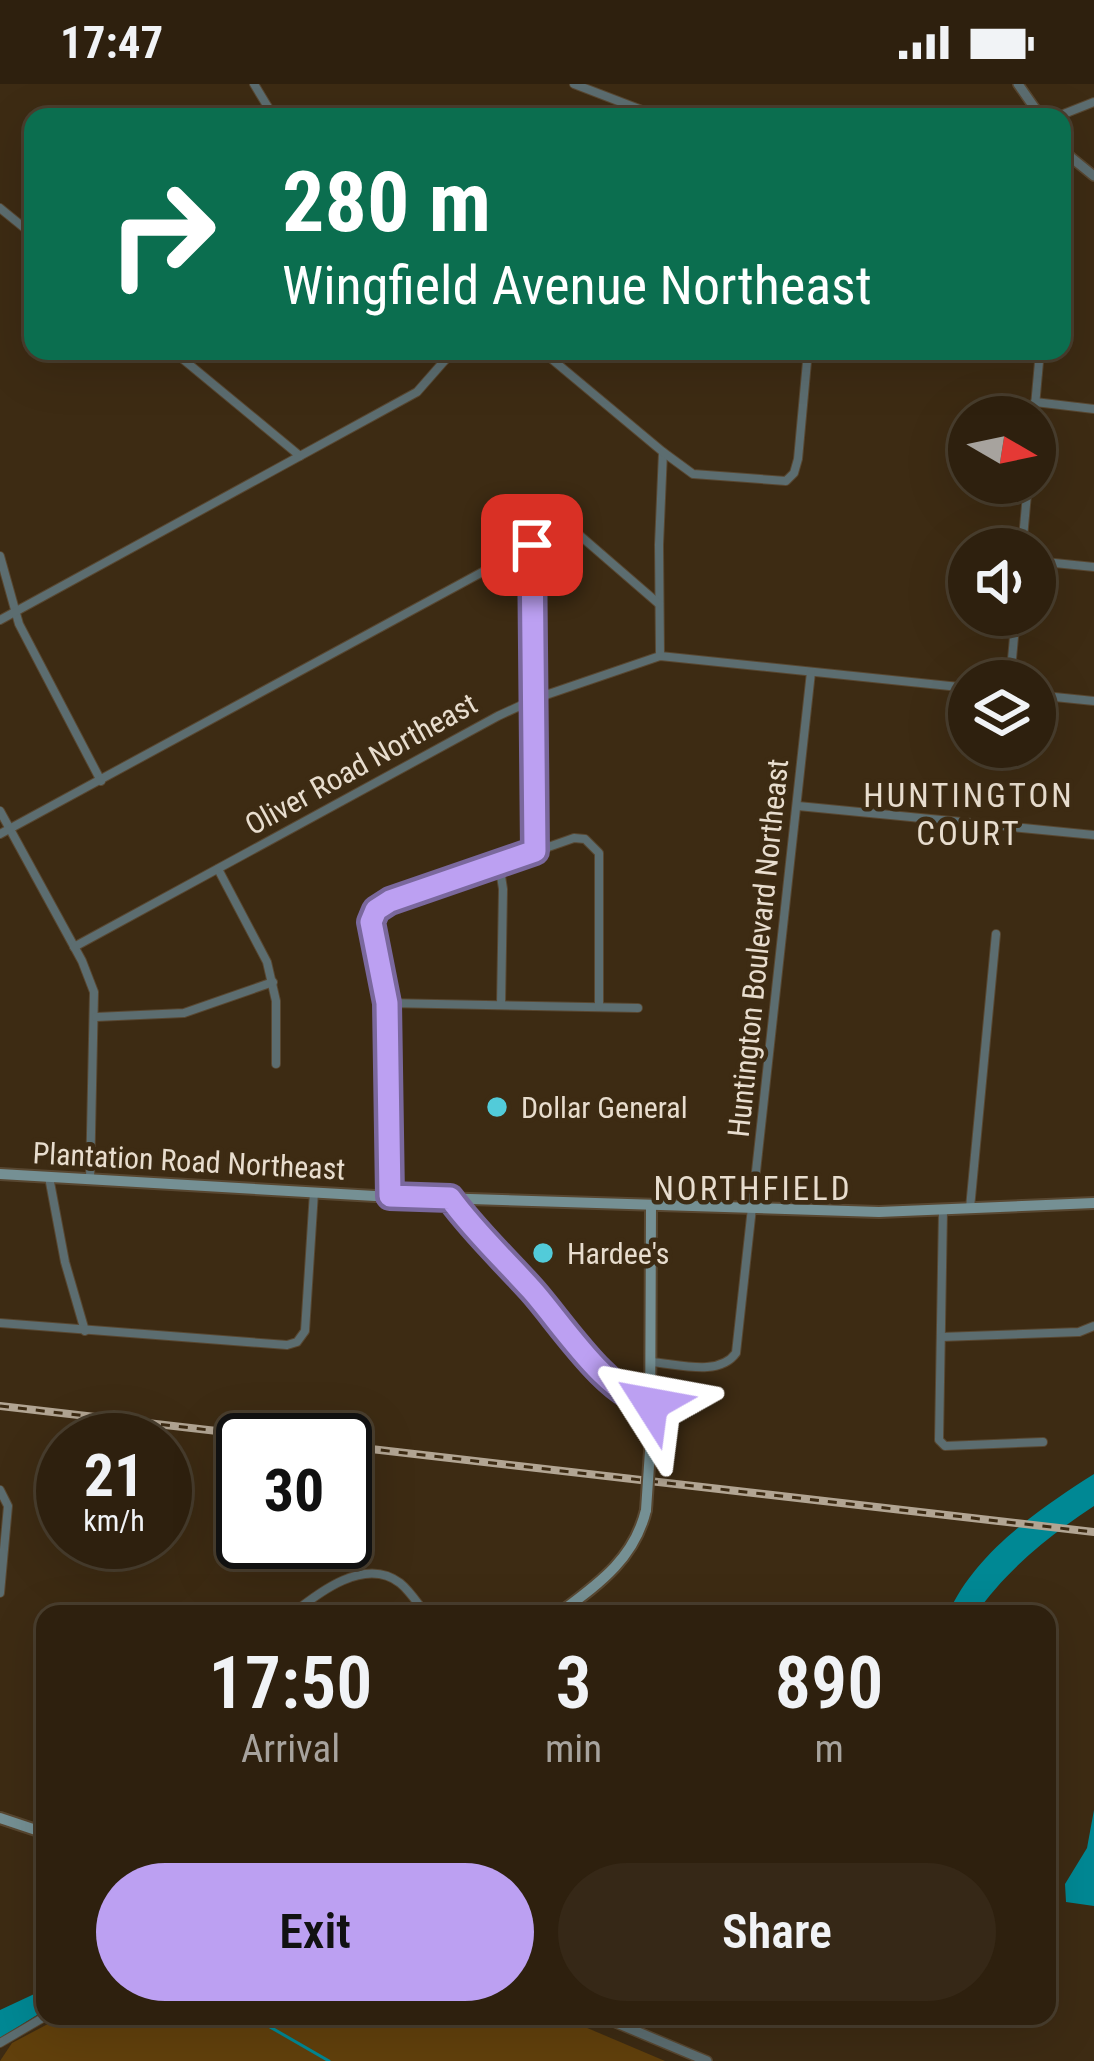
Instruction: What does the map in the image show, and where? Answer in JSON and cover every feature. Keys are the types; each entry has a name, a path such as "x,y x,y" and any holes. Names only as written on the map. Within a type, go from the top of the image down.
{"main road":[{"name":"Plantation Road Northeast","path":"0,1174 390,1196 755,1208 943,1210 1094,1203"},
{"path":"569,1605 624,1559 637,1539 646,1510 651,1204"},
{"path":"0,1818 36,1830"}],"street":[{"path":"574,84 636,108"},
{"path":"0,208 24,228"},
{"path":"184,360 301,456"},
{"path":"0,620 417,392 445,360"},
{"path":"553,360 693,473 779,483 791,478 798,459 807,360"},
{"path":"1036,396 1039,360"},
{"path":"1056,404 1094,409"},
{"path":"660,656 663,452"},
{"path":"5,832 556,532 577,532 658,604"},
{"path":"532,545 535,851"},
{"path":"0,556 14,612 101,781"},
{"path":"1056,563 1094,567"},
{"name":"Oliver Road Northeast","path":"74,947 533,700 660,656 948,686"},
{"name":"Huntington Boulevard Northeast","path":"651,1362 715,1367 733,1359 755,1208 812,672"},
{"path":"1056,697 1094,701"},
{"path":"798,806 1094,836"},
{"path":"0,811 5,832 74,947 94,992 90,1180"},
{"path":"390,1196 387,1003 372,929 376,910 390,901 574,838 591,842 599,853 599,1007"},
{"path":"499,863 503,889 501,1006"},
{"path":"218,869 273,982 276,1064"},
{"path":"970,1208 996,934"},
{"path":"96,1017 184,1013 273,982"},
{"path":"387,1003 638,1008"},
{"path":"49,1177 64,1262 86,1331"},
{"path":"0,1323 287,1345 302,1337 314,1192"},
{"path":"450,1198 601,1370 633,1398 651,1404"},
{"path":"943,1210 939,1440 946,1446 1043,1442"},
{"path":"941,1337 1079,1332 1094,1326"},
{"path":"0,1490 8,1502 0,1593"},
{"path":"305,1605 344,1578 389,1577 419,1605"},
{"path":"0,2043 36,2022"},
{"path":"621,2025 707,2061"}],"shaded area":[{"path":"46,2025 580,2025 665,2061 0,2061 12,2043"}],"water":[{"path":"1094,1474 1094,1506 1030,1554 983,1605 953,1605 974,1571 1031,1518"},
{"path":"1094,1810 1094,1906 1066,1902 1065,1884 1087,1848"},
{"path":"36,1993 36,2016 0,2038 0,2010"}],"waterway":[{"path":"267,2025 329,2061"}],"railway":[{"path":"0,1406 216,1431"},
{"path":"372,1449 1094,1532"}],"place":[{"name":"Dollar General","path":"497,1107"},
{"name":"Hardee's","path":"543,1253"}],"district":[{"name":"HUNTINGTON COURT","path":"969,814"},
{"name":"NORTHFIELD","path":"753,1188"}],"route":[{"path":"532,545 535,851 390,901 376,910 371,922 387,1003 390,1196 450,1198 601,1370 633,1398 651,1404"}]}
